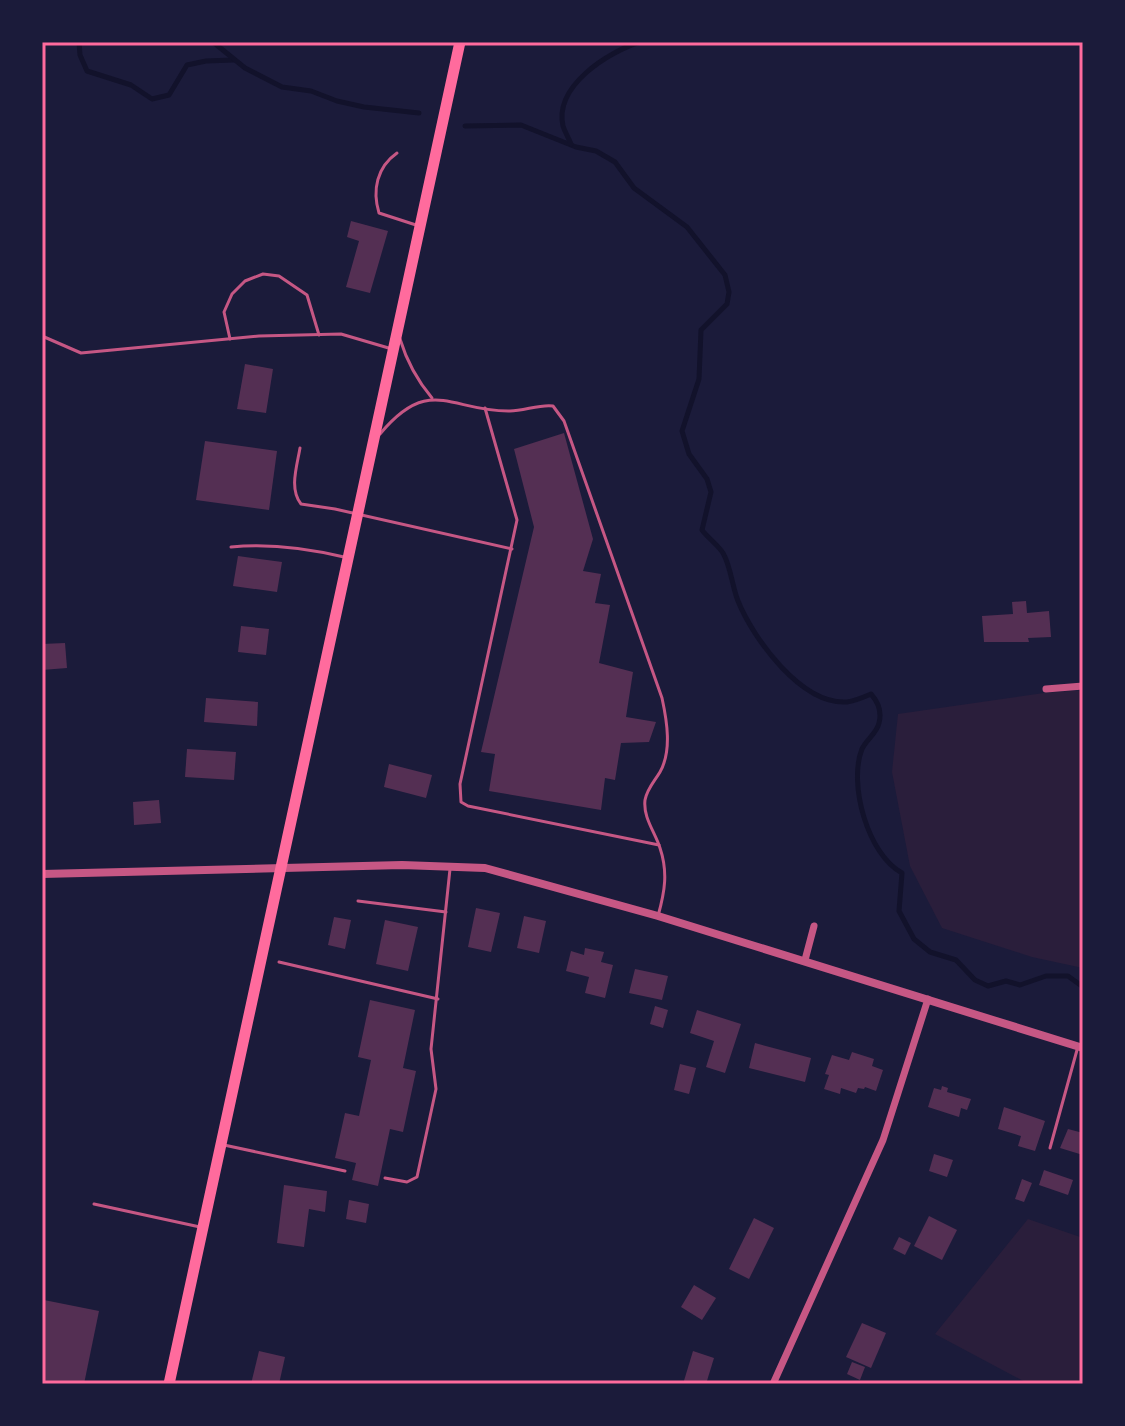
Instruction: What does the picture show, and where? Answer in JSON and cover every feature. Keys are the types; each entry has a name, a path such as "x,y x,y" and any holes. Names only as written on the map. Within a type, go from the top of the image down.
{"highway":[{"path":"169,1384 460,42"}],"street":[{"path":"1046,689 1083,686"},
{"path":"42,874 451,865 505,872 805,960 1081,1047"},
{"path":"805,960 814,926"},
{"path":"773,1384 883,1140 928,999"}],"lane":[{"path":"397,153 382,163 374,198 379,213 420,226"},
{"path":"230,339 224,312 232,294 245,281 263,274 279,276 307,295 319,335"},
{"path":"398,329 417,381 432,398 510,411 553,406 564,421 662,698 667,748 661,770 645,801 646,817 666,869 665,890 658,916"},
{"path":"42,336 81,353 230,339 341,334 393,349"},
{"path":"373,442 391,420 432,398"},
{"path":"485,408 517,513 512,549 460,784 461,802 659,845"},
{"path":"300,448 294,488 296,499 301,504 512,549"},
{"path":"231,547 258,544 291,546 348,558"},
{"path":"385,1178 407,1182 417,1177 436,1089 431,1049 451,865"},
{"path":"358,901 446,912"},
{"path":"279,962 438,999"},
{"path":"1050,1148 1081,1047"},
{"path":"221,1144 345,1171"},
{"path":"94,1204 202,1227"}],"shaded area":[{"path":"1083,690 1083,968 1032,957 942,928 910,866 892,772 898,714"},
{"path":"1028,1219 1083,1238 1083,1384 1029,1384 935,1334"}],"building":[{"path":"351,221 388,231 370,293 346,287 359,241 347,237"},
{"path":"245,364 273,369 266,413 237,409"},
{"path":"564,433 593,539 583,571 601,574 595,603 610,605 599,663 633,672 626,717 656,722 649,742 621,743 615,780 605,778 601,810 489,791 495,754 481,752 534,527 514,449"},
{"path":"205,441 277,451 269,510 196,500"},
{"path":"238,556 282,562 277,592 233,586"},
{"path":"1026,601 1027,613 1049,611 1051,637 1028,638 1029,642 984,642 982,616 1013,614 1012,602"},
{"path":"241,626 269,629 266,655 238,652"},
{"path":"65,643 67,668 42,670 42,644"},
{"path":"206,698 258,702 257,726 204,722"},
{"path":"187,749 236,752 234,780 185,777"},
{"path":"389,764 432,775 426,798 384,787"},
{"path":"159,800 161,823 134,825 133,802"},
{"path":"476,908 500,913 491,952 468,947"},
{"path":"524,916 546,921 539,953 517,948"},
{"path":"334,917 351,920 345,949 328,945"},
{"path":"385,920 418,927 408,971 376,964"},
{"path":"585,948 604,952 601,962 613,965 605,998 585,993 589,977 566,971 571,951 584,955"},
{"path":"635,969 668,976 662,1000 629,993"},
{"path":"370,1000 415,1010 403,1068 416,1071 403,1132 390,1129 378,1186 352,1180 356,1163 335,1158 345,1113 359,1116 371,1060 358,1057"},
{"path":"655,1006 668,1010 663,1028 650,1024"},
{"path":"697,1010 741,1024 725,1073 706,1067 714,1041 690,1033"},
{"path":"755,1043 811,1058 805,1082 749,1068"},
{"path":"852,1052 874,1059 872,1066 883,1070 876,1091 865,1087 858,1088 856,1093 841,1088 840,1094 824,1089 829,1075 825,1074 832,1055 849,1060"},
{"path":"680,1064 696,1068 689,1094 674,1090"},
{"path":"942,1086 948,1088 947,1092 971,1099 967,1110 961,1108 959,1117 928,1107 934,1088 941,1090"},
{"path":"1004,1107 1045,1121 1035,1151 1018,1146 1021,1136 998,1129"},
{"path":"1068,1129 1083,1133 1083,1155 1060,1148"},
{"path":"934,1154 953,1160 947,1177 929,1171"},
{"path":"1044,1170 1073,1180 1068,1195 1039,1185"},
{"path":"1022,1179 1032,1183 1024,1202 1015,1199"},
{"path":"284,1185 327,1191 325,1212 309,1209 304,1247 277,1243"},
{"path":"349,1200 369,1204 366,1223 346,1219"},
{"path":"929,1216 957,1230 942,1260 914,1246"},
{"path":"754,1218 774,1228 749,1279 729,1269"},
{"path":"899,1237 911,1243 905,1255 893,1249"},
{"path":"694,1285 716,1298 702,1320 681,1307"},
{"path":"44,1300 99,1311 84,1384 42,1384"},
{"path":"862,1323 886,1333 871,1368 846,1357"},
{"path":"259,1351 285,1357 279,1384 251,1384"},
{"path":"693,1351 714,1358 706,1384 683,1384"},
{"path":"852,1362 865,1367 860,1380 847,1374"}],"waterway":[{"path":"79,42 80,55 87,71 131,85 152,99 169,95 187,65 233,60"},
{"path":"213,42 245,68 282,87 311,91 364,107 419,113"},
{"path":"571,144 563,126 562,111 575,84 599,62 640,42"},
{"path":"465,126 521,125 576,147 596,151 615,162 634,188 687,227 725,275 729,292 727,304 701,330 699,379 682,431 689,454 707,479 711,492 702,530 723,553 745,616 781,666 813,693 830,700 847,702 871,694 876,700 880,711 878,727 862,749 858,764 860,799 864,817 879,851 902,873 899,911 914,939 930,952 956,960 975,980 988,986 1006,981 1020,985 1046,976 1068,976 1083,987"}]}
